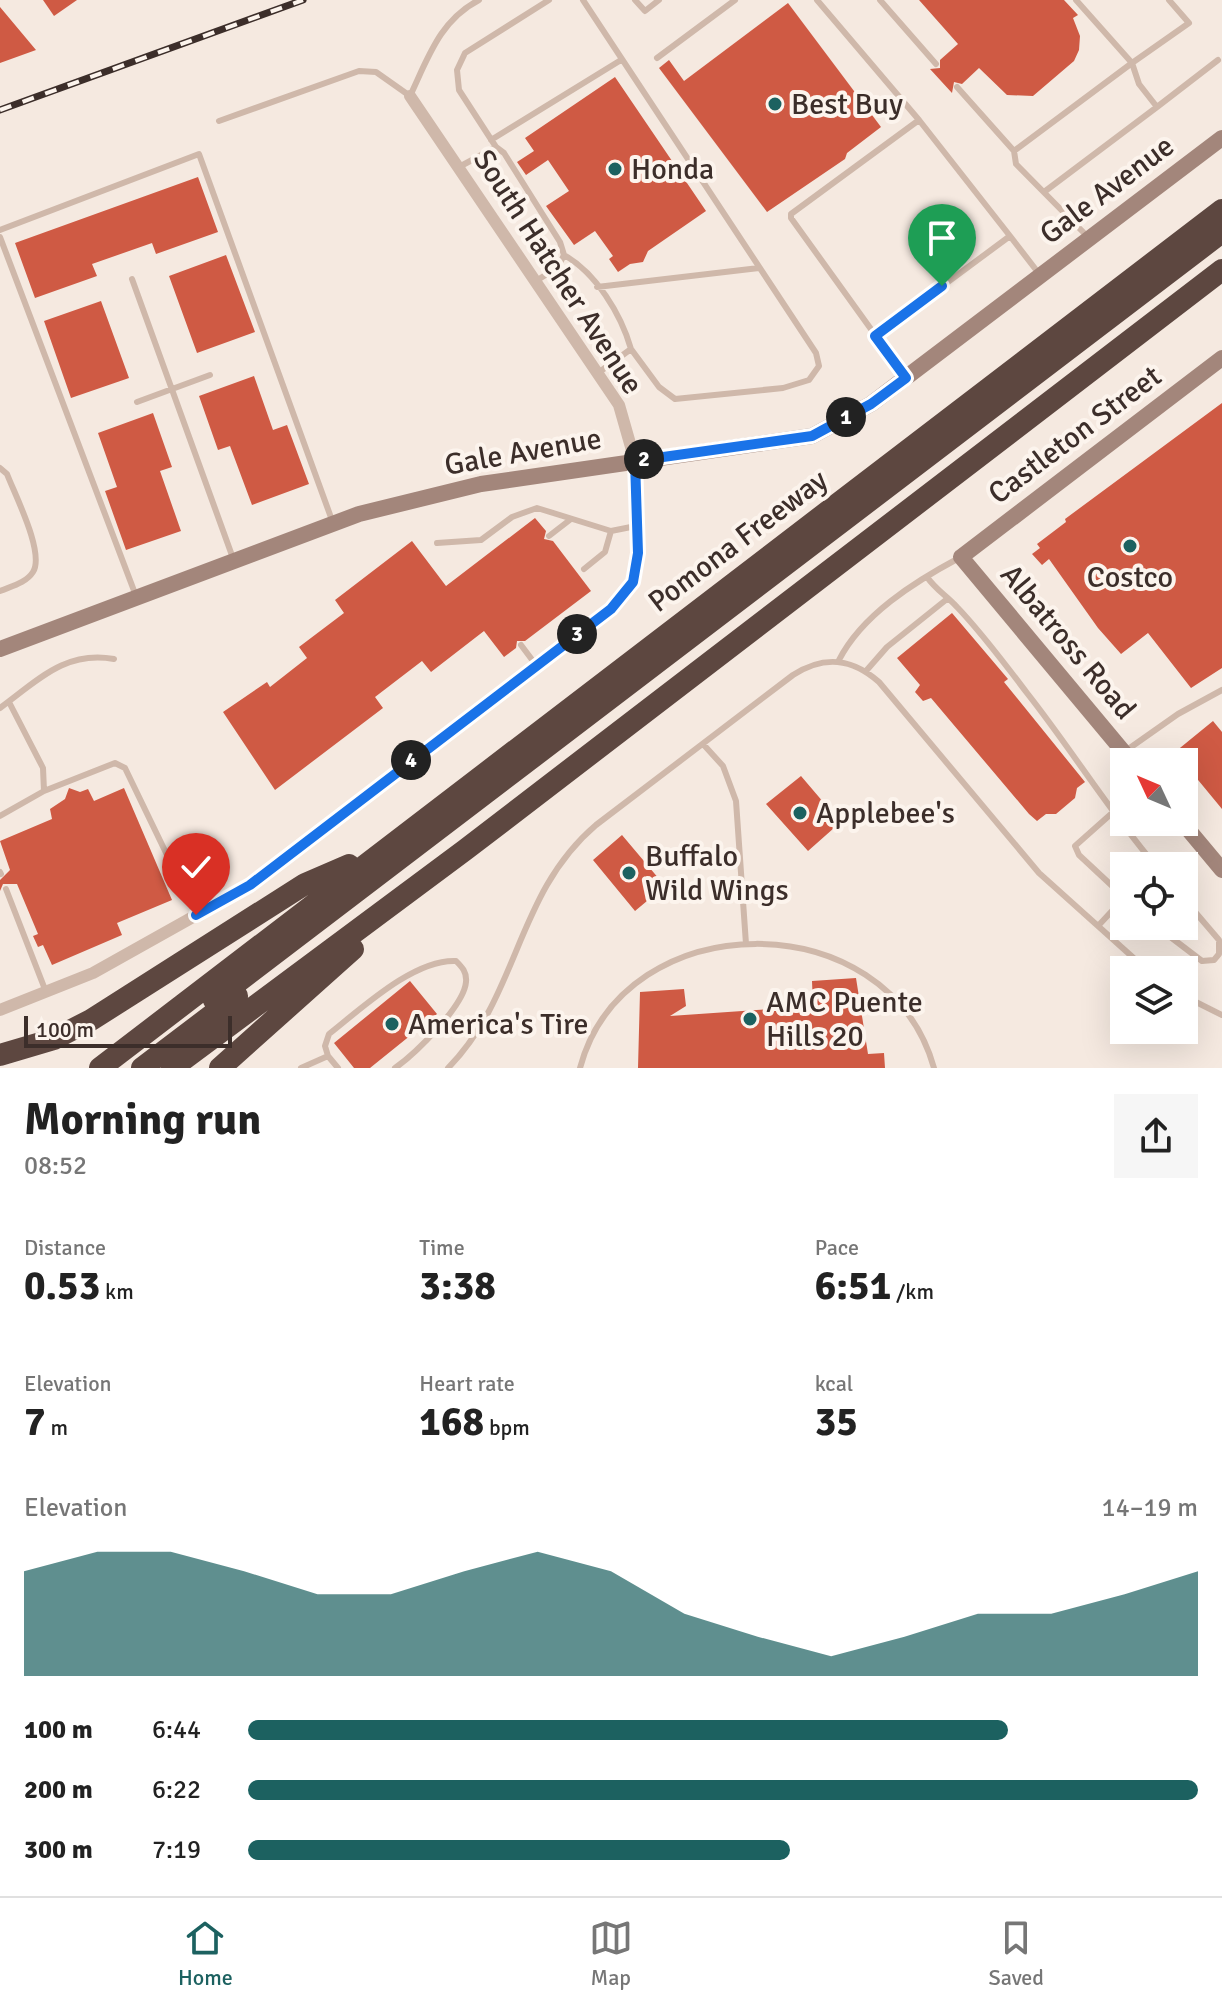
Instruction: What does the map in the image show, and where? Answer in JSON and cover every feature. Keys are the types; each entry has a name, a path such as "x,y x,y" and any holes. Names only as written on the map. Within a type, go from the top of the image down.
{"highway":[{"name":"Pomona Freeway","path":"100,1068 1222,210"},
{"path":"125,1068 1222,232"},
{"path":"142,1068 1222,244"},
{"path":"172,1068 465,850 1222,270"},
{"path":"220,1068 465,850"},
{"path":"0,1055 54,1039 91,1020 305,884 379,852"}],"main road":[{"name":"Gale Avenue","path":"0,649 359,514 481,484 812,436 871,404 1222,138"},
{"name":"Castleton Street","path":"961,557 1222,358"},
{"name":"Albatross Road","path":"961,557 1120,748"},
{"path":"1194,836 1222,870"}],"street":[{"name":"South Hatcher Avenue","path":"0,1010 93,973 250,885 611,609 633,582 638,553 635,461 619,405 410,96"}],"lane":[{"path":"219,121 359,71 376,72 410,96 444,28 462,9 479,0"},
{"path":"536,281 558,267 564,255 560,242 504,153 491,140 459,90 457,70 465,53 549,0"},
{"path":"564,255 582,265 624,325 631,349 659,387 675,399 783,388 809,380 819,366 816,353 583,0"},
{"path":"635,0 645,11 659,0"},
{"path":"657,58 735,0"},
{"path":"817,0 919,120 1041,276"},
{"path":"880,0 936,64"},
{"path":"1076,0 1132,63 1139,84 1157,107"},
{"path":"1014,151 1189,23 1169,0"},
{"path":"491,140 621,60"},
{"path":"1044,192 1218,60"},
{"path":"957,87 1014,151 1016,164 1089,239"},
{"path":"906,378 791,214 919,120"},
{"path":"458,167 496,147"},
{"path":"0,230 199,154 333,523"},
{"path":"875,336 1010,236"},
{"path":"0,237 137,598"},
{"path":"597,287 759,268"},
{"path":"132,279 234,561"},
{"path":"598,373 631,349"},
{"path":"137,402 210,375"},
{"path":"0,468 7,474 38,555 35,570 25,581 0,591"},
{"path":"437,543 481,540 512,517 537,508 611,531 637,526"},
{"path":"549,536 571,519"},
{"path":"584,569 605,552 611,531"},
{"path":"839,660 855,632 865,623 927,577 961,557"},
{"path":"927,577 938,594 947,599 1027,692 1097,787 1110,812"},
{"path":"866,671 887,647 947,599"},
{"path":"521,645 536,665"},
{"path":"0,708 58,665 90,654 114,659"},
{"path":"448,1068 484,1024 526,922 559,864 596,825 806,667 839,660 866,671 1031,864 1131,956"},
{"path":"1138,748 1178,714 1222,690"},
{"path":"9,702 43,768 44,791"},
{"path":"703,744 723,766 736,801 746,944"},
{"path":"0,816 44,791 115,763 125,768 196,915"},
{"path":"1110,815 1075,846 1079,855 1110,885"},
{"path":"1130,836 1144,852"},
{"path":"6,889 46,992"},
{"path":"1098,926 1110,913"},
{"path":"1174,940 1202,961 1214,960 1219,954 1219,940 1198,915"},
{"path":"580,1068 599,1024 636,985 684,958 746,944 788,945 811,950 868,974 911,1015 934,1068"},
{"path":"338,1068 328,1056 325,1046 329,1034 402,977 418,974 440,960 456,961 465,971 466,985 440,1028 395,1068"},
{"path":"1198,1003 1222,1015"},
{"path":"301,1068 328,1056"}],"building":[{"path":"43,0 77,0 54,16"},
{"path":"919,0 1064,0 1078,15 1073,18 1080,36 1079,50 1074,61 1033,96 1007,95 979,68 962,84 954,82 952,93 930,69 940,68 940,60 958,44"},
{"name":"Best Buy","path":"788,3 881,127 847,153 845,159 767,212 659,68 669,60 684,81"},
{"path":"0,7 36,50 0,63"},
{"name":"Honda","path":"615,77 706,211 648,251 643,262 630,264 618,272 609,259 613,256 595,231 574,245 546,206 569,191 548,160 526,175 517,162 534,151 525,138"},
{"path":"198,177 218,232 156,254 152,243 92,264 97,276 35,298 15,243"},
{"path":"226,255 255,332 197,353 169,276"},
{"path":"101,301 129,378 71,398 44,321"},
{"path":"254,376 273,430 287,425 309,484 252,505 230,446 218,450 199,396"},
{"name":"Costco","path":"1222,403 1222,668 1191,688 1148,633 1121,654 1098,628 1049,559 1042,565 1032,554 1040,548 1037,544 1066,522 1065,519"},
{"path":"153,413 172,467 160,471 181,531 126,550 105,491 117,487 98,433"},
{"path":"535,518 546,531 544,539 553,541 591,591 525,641 517,641 516,648 504,657 484,631 431,672 422,661 375,697 383,708 275,790 223,712 267,682 270,687 307,658 299,647 344,613 335,600 412,541 446,586"},
{"path":"952,613 1008,679 1004,682 1085,782 1077,788 1075,798 1056,814 1046,814 1037,821 1029,814 931,698 923,701 915,692 920,685 897,658"},
{"path":"1213,721 1222,732 1222,809 1198,780 1198,748 1180,748"},
{"name":"Applebee's","path":"801,776 830,810 824,816 834,828 808,851 766,804"},
{"path":"69,788 80,792 88,789 94,801 124,788 172,900 117,923 122,935 52,965 43,945 38,947 33,936 38,934 17,884 3,884 0,891 0,880 10,870 0,841 52,819 50,809 65,799"},
{"name":"Buffalo Wild Wings","path":"622,835 665,886 635,911 593,860"},
{"name":"AMC Puente Hills 20","path":"856,978 868,1054 884,1053 885,1068 638,1068 640,992 684,989 686,1006 670,1016 813,1006 812,981"},
{"name":"America's Tire","path":"410,981 437,1014 370,1068 354,1068 334,1043"}],"railway":[{"path":"0,110 303,0"}],"place":[{"name":"Best Buy","path":"775,104"},
{"name":"Honda","path":"615,169"},
{"name":"Costco","path":"1130,546"},
{"name":"Applebee's","path":"800,813"},
{"name":"Buffalo Wild Wings","path":"629,873"},
{"name":"AMC Puente Hills 20","path":"750,1019"},
{"name":"America's Tire","path":"392,1024"}],"route":[{"path":"196,915 250,885 611,609 633,582 638,553 635,461 812,436 871,404 906,378 875,336 942,286"}]}
